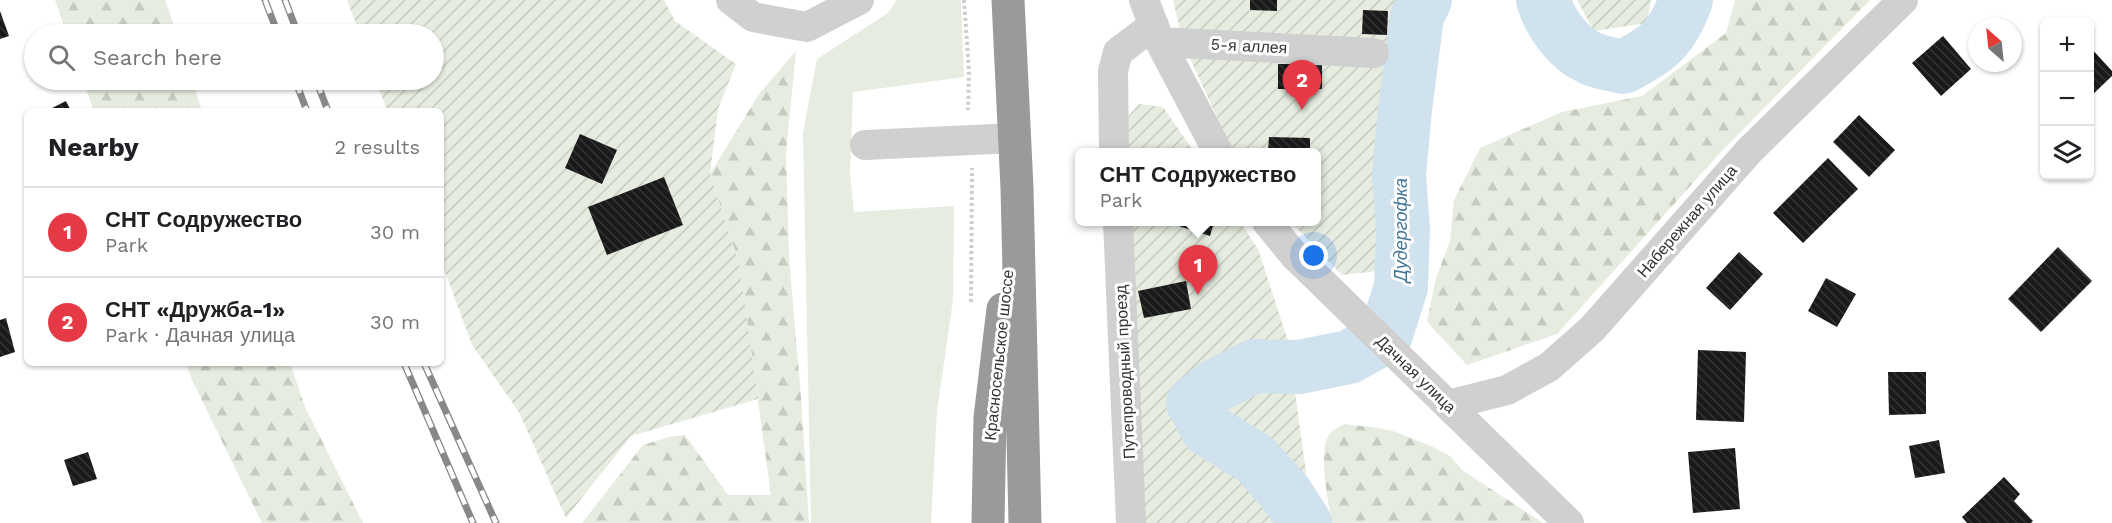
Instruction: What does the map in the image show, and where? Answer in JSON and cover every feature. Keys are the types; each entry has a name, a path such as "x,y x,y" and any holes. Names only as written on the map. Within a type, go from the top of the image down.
{"highway":[{"name":"Красносельское шоссе","path":"1008,0 1017,188 1025,523"},
{"name":"Красносельское шоссе","path":"988,523 990,418 1017,188"}],"street":[{"path":"731,0 753,17 807,27 859,0"},
{"name":"Набережная улица","path":"1448,405 1507,390 1549,367 1592,329 1749,152 1903,0"},
{"path":"1114,148 1113,71 1118,52 1153,22 1216,148"},
{"name":"5-я аллея","path":"1153,22 1374,53"},
{"path":"865,145 1015,138"},
{"name":"Путепроводный проезд","path":"1118,226 1131,523"},
{"name":"Дачная улица","path":"1271,226 1294,255 1569,523"}],"path":[{"path":"964,0 969,71 967,109 973,141 971,309"}],"green space":[{"path":"55,0 165,0 173,24 63,24"},
{"path":"347,0 664,0 675,21 736,64 718,109 710,174 739,263 758,399 631,436 566,518 519,412 472,345 444,269 444,108 386,108 380,90 444,90 444,24 356,24"},
{"path":"897,0 961,0 964,77 853,92 850,174 854,212 954,206 953,300 937,411 931,523 811,523 803,133 817,59 888,13"},
{"path":"1173,0 1404,0 1395,53 1378,271 1342,275 1295,226 1321,226 1321,148 1231,148 1183,43"},
{"path":"1577,0 1651,0 1647,23 1594,31"},
{"path":"1735,0 1870,0 1719,154 1557,334 1467,365 1427,322 1436,278 1450,241 1454,200 1480,148 1562,112 1642,96 1726,33"},
{"path":"796,51 786,153 789,257 809,523 582,523 643,445 669,437 685,435 728,495 771,495 739,263 710,174 759,94"},
{"path":"87,90 195,90 201,108 93,108"},
{"path":"1139,104 1163,107 1191,148 1113,148 1112,135"},
{"path":"1118,226 1243,226 1258,249 1288,341 1313,523 1140,523"},
{"path":"187,366 291,366 305,407 363,523 262,523"},
{"path":"1344,424 1396,432 1433,447 1450,456 1462,470 1543,523 1332,523 1325,478 1324,453 1329,435"}],"building":[{"path":"1250,0 1277,0 1277,11 1250,10"},
{"path":"1363,10 1388,11 1387,35 1362,34"},
{"path":"0,11 9,36 0,39"},
{"path":"1943,36 1968,65 1968,72 1941,96 1912,63"},
{"path":"2094,51 2112,71 2112,76 2094,93"},
{"path":"1278,64 1322,64 1322,89 1278,89"},
{"path":"66,101 70,108 52,108"},
{"path":"1859,115 1895,150 1869,177 1833,142"},
{"path":"580,134 617,150 602,184 565,168"},
{"path":"1269,137 1310,138 1310,148 1268,148"},
{"path":"1828,158 1858,189 1803,243 1773,213"},
{"path":"664,177 683,225 607,255 588,207"},
{"path":"1179,226 1213,226 1210,236"},
{"path":"2058,247 2092,281 2041,332 2008,299"},
{"path":"1739,252 1763,274 1730,310 1706,288"},
{"path":"1826,278 1856,294 1837,327 1808,311"},
{"path":"1186,281 1191,309 1144,318 1138,291"},
{"path":"6,318 15,352 0,357 0,320"},
{"path":"1698,350 1746,352 1744,422 1696,420"},
{"path":"1888,372 1926,372 1926,414 1889,415"},
{"path":"1939,440 1945,473 1915,478 1909,446"},
{"path":"1735,448 1740,509 1693,513 1688,452"},
{"path":"88,452 97,479 73,486 64,460"},
{"path":"2004,477 2020,494 2014,501 2033,521 2031,523 1967,523 1962,517"}],"waterway":[{"name":"Дудергофка","path":"1305,523 1287,495 1255,459 1208,430 1193,403 1215,386 1254,366 1299,367 1349,357 1385,337 1401,287 1403,230 1399,175 1417,16 1425,0"},
{"name":"Дудергофка","path":"1543,0 1555,26 1574,48 1594,60 1623,67 1663,41 1675,24 1686,0"}],"railway":[{"path":"265,0 274,24"},
{"path":"285,0 294,24"},
{"path":"299,90 306,108"},
{"path":"320,90 327,108"},
{"path":"405,366 473,523"},
{"path":"425,366 496,523"}],"place":[{"name":"СНТ «Дружба-1»","path":"1302,110"},
{"name":"СНТ Содружество","path":"1198,295"}]}
